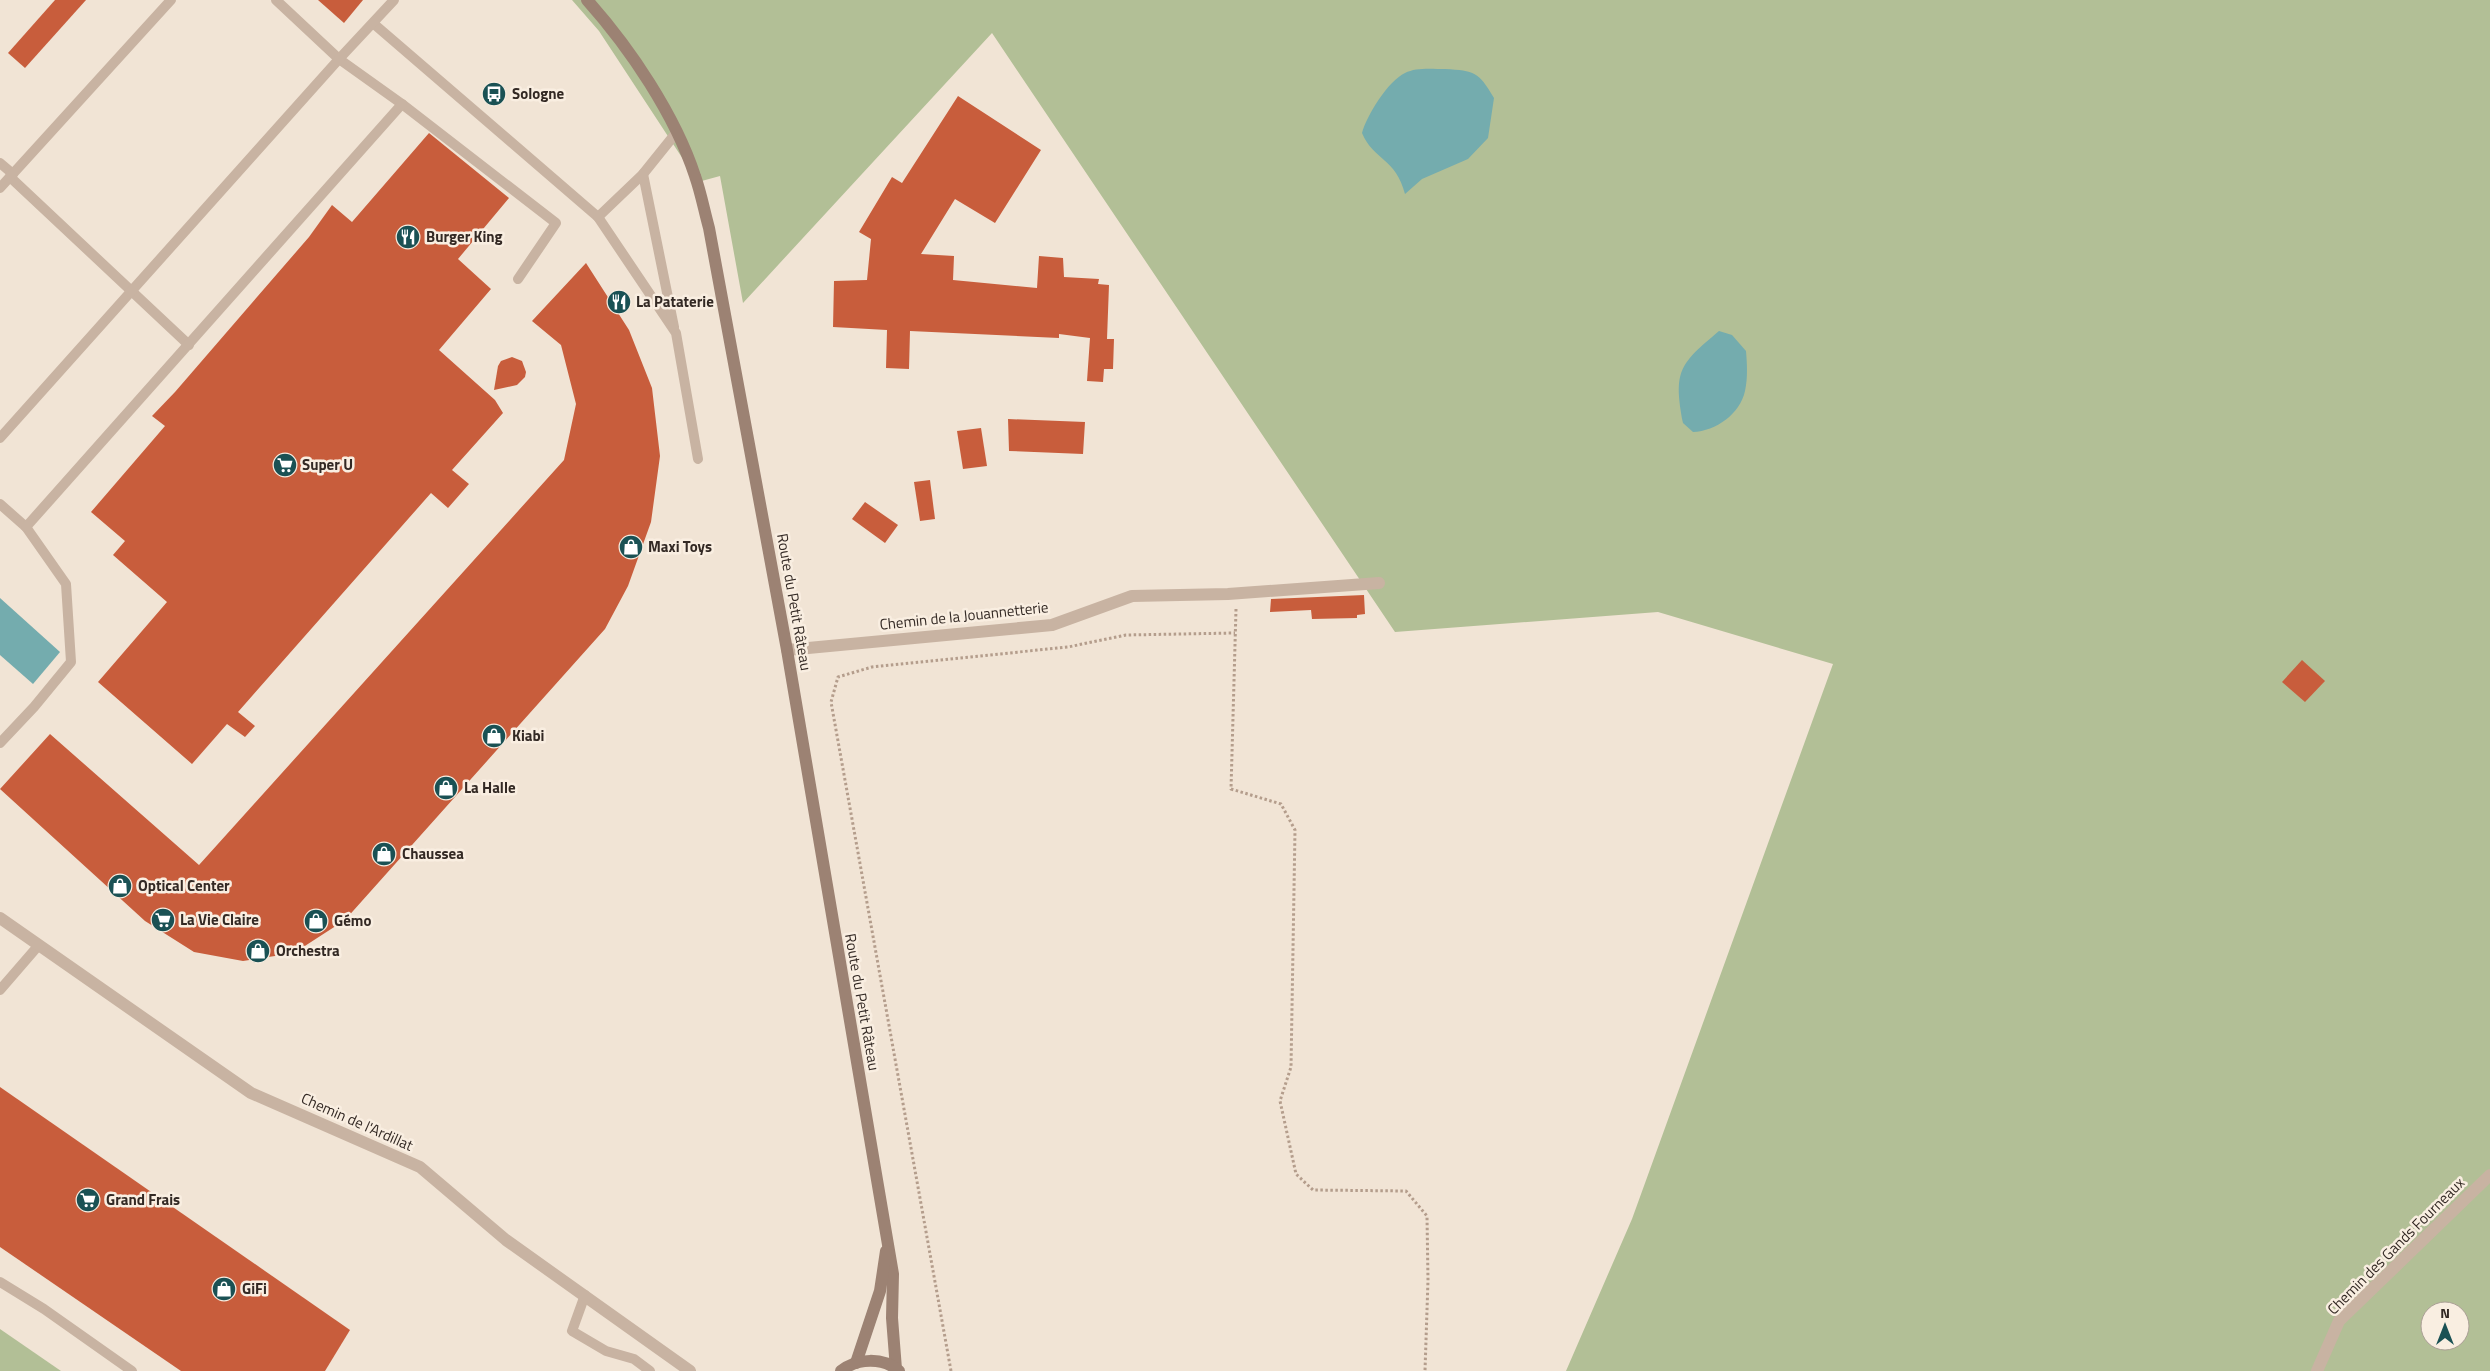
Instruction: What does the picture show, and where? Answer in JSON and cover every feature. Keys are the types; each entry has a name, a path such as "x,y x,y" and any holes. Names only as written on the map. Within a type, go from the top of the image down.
{"street":[{"name":"Route du Petit Râteau","path":"587,0 610,26 654,92 676,133 695,175 709,228 787,650 893,1274 892,1318 897,1370"},
{"name":"Chemin de la Jouannetterie","path":"787,650 1052,625 1132,596 1236,593 1379,583"},
{"name":"Chemin de l'Ardillat","path":"0,918 251,1094 420,1167 506,1240 690,1371"},
{"name":"Chemin des Gands Fourneaux","path":"2317,1371 2339,1322 2490,1175"},
{"name":"Route du Petit Râteau","path":"856,1363 880,1292 887,1241"},
{"path":"841,1371 856,1363 869,1361 883,1363 897,1370"}],"lane":[{"path":"6,179 171,0"},
{"path":"276,0 339,59 402,104 556,224 518,279"},
{"path":"0,438 394,0"},
{"path":"374,24 598,217 676,333"},
{"path":"26,527 402,104"},
{"path":"598,217 642,174 676,133"},
{"path":"0,163 6,179 189,345"},
{"path":"642,174 676,333 698,458"},
{"path":"0,504 26,527 66,584 71,662 34,707 0,743"},
{"path":"0,990 38,946"},
{"path":"0,1282 44,1308 132,1371"},
{"path":"584,1295 572,1331 606,1351 634,1359 650,1371"}],"path":[{"path":"1236,593 1231,789 1281,804 1295,830 1291,1067 1280,1101 1296,1174 1313,1190 1406,1192 1427,1216 1428,1280 1425,1371"},
{"path":"951,1371 830,702 838,678 872,668 1068,647 1126,635 1235,633"}],"green space":[{"path":"572,0 2490,0 2490,1371 1566,1371 1632,1219 1833,664 1658,612 1395,632 992,33 743,303 720,176 698,182 599,31"},
{"path":"0,1329 61,1371 0,1371"}],"water":[{"path":"1445,69 1475,74 1489,89 1494,98 1488,138 1468,159 1422,179 1405,194 1396,173 1367,142 1362,133 1368,117 1379,99 1398,77 1414,70"},
{"path":"1719,331 1732,335 1746,351 1747,376 1745,391 1738,407 1726,420 1702,431 1693,432 1683,423 1679,391 1680,379 1688,361"},
{"path":"0,598 60,652 33,684 0,655"}],"building":[{"path":"55,0 86,0 25,68 8,53"},
{"path":"318,0 363,0 344,23"},
{"path":"958,96 1041,150 995,223 955,199 921,254 954,256 953,280 1037,288 1039,256 1063,258 1064,277 1099,279 1098,284 1109,285 1107,339 1114,339 1113,369 1104,369 1103,382 1087,381 1090,338 1059,334 1059,338 910,331 909,369 886,368 887,330 833,327 834,281 867,280 871,239 859,232 892,177 902,183"},
{"name":"Super U","path":"429,133 509,198 458,259 491,289 439,350 495,400 503,413 452,470 469,484 448,508 431,493 238,712 255,726 245,737 227,724 192,764 98,682 167,602 113,555 125,541 91,512 165,426 152,416 309,237 332,205 352,222"},
{"path":"586,263 629,330 652,388 660,456 651,522 628,586 605,629 345,920 294,953 243,961 194,952 145,921 0,789 50,734 199,865 564,460 576,404 561,345 532,321"},
{"path":"512,357 522,361 526,372 525,377 517,385 494,390 498,366 501,361"},
{"path":"1008,419 1085,422 1083,454 1009,451"},
{"path":"981,428 987,466 963,469 957,431"},
{"path":"930,480 935,519 920,521 914,482"},
{"path":"865,502 898,525 885,543 852,519"},
{"path":"1364,595 1365,614 1357,615 1357,618 1312,619 1311,610 1270,612 1271,599"},
{"path":"2302,660 2325,681 2305,702 2282,682"},
{"path":"0,1087 350,1330 325,1371 181,1371 0,1247"}],"place":[{"name":"Sologne","path":"494,94"},
{"name":"Burger King","path":"408,237"},
{"name":"La Pataterie","path":"619,302"},
{"name":"Super U","path":"285,465"},
{"name":"Maxi Toys","path":"631,547"},
{"name":"Kiabi","path":"494,736"},
{"name":"La Halle","path":"446,788"},
{"name":"Chaussea","path":"384,854"},
{"name":"Optical Center","path":"120,886"},
{"name":"La Vie Claire","path":"163,920"},
{"name":"Gémo","path":"316,921"},
{"name":"Orchestra","path":"258,951"},
{"name":"Grand Frais","path":"88,1200"},
{"name":"GiFi","path":"224,1289"}]}
